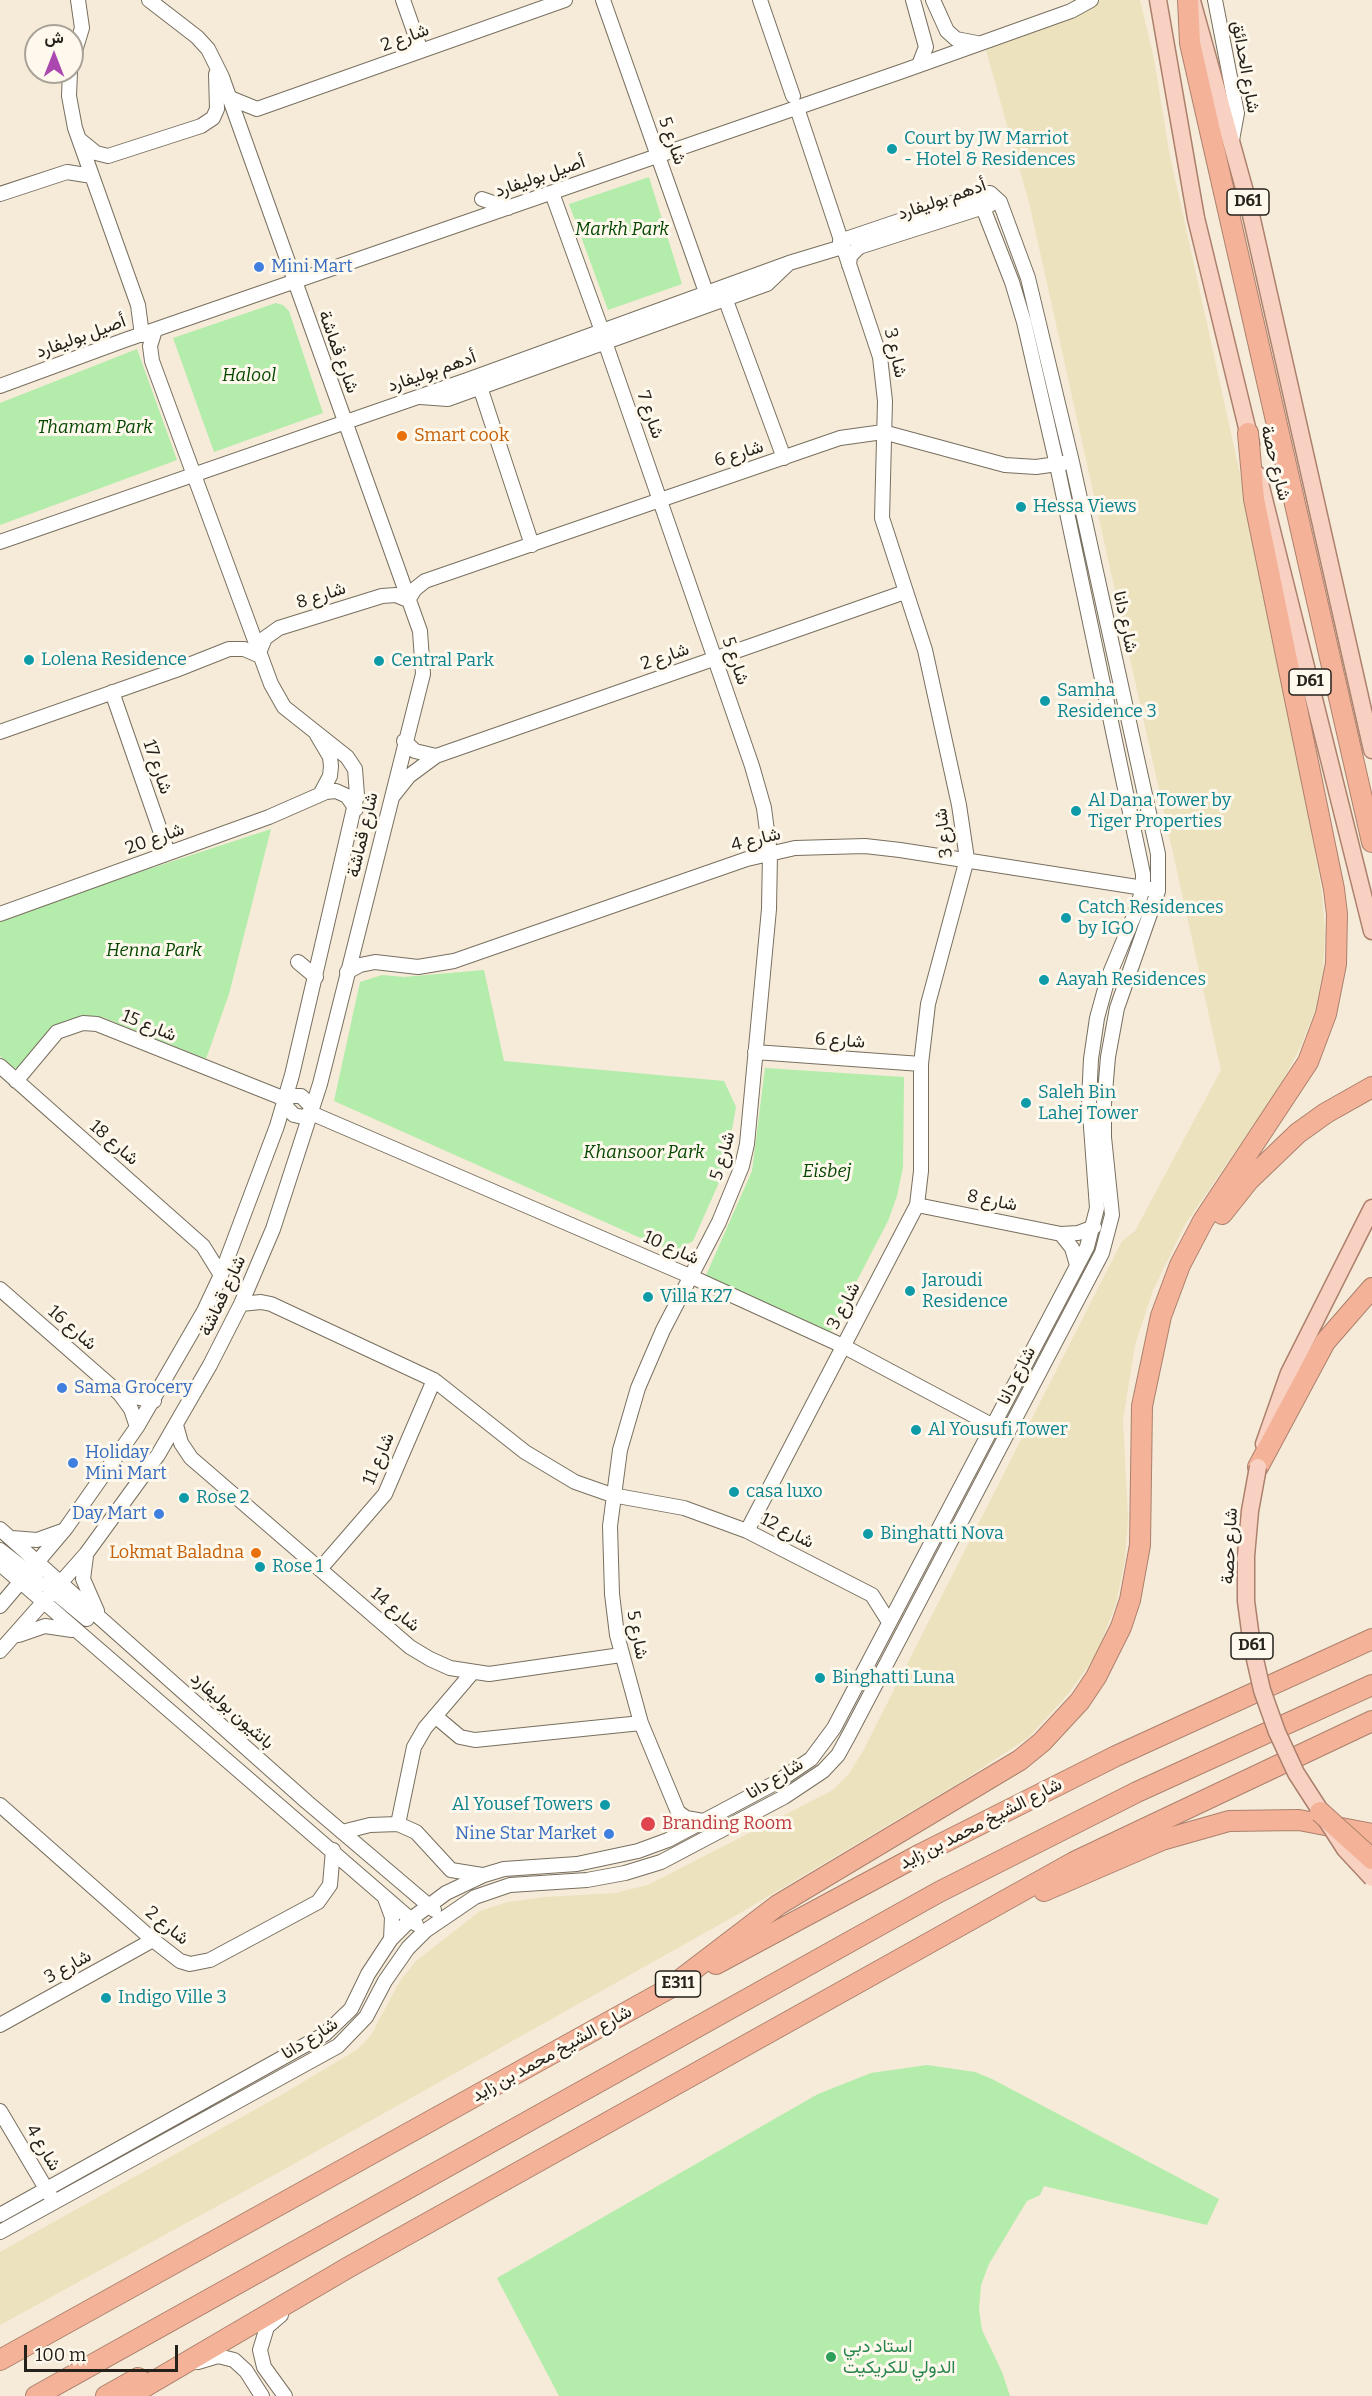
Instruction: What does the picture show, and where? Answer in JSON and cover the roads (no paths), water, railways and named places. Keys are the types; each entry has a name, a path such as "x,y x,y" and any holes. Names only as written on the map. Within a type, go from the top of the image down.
{"highway":[{"path":"1188,0 1190,43 1372,842"},
{"path":"668,1989 778,1905 1012,1765 1042,1742 1080,1701 1109,1653 1130,1600 1136,1573 1141,1517 1142,1406 1152,1346 1171,1288 1203,1221 1297,1081 1318,1038 1332,989 1336,964 1334,889 1255,507 1248,433"},
{"path":"1171,1288 1227,1207 1273,1156 1326,1113 1372,1087"},
{"path":"1258,1467 1324,1342 1372,1288"},
{"name":"شارع الشيخ محمد بن زايد","path":"0,2360 668,1989 921,1854 1076,1776 1372,1639"},
{"name":"E311","path":"36,2396 939,1892 1137,1792 1372,1685"},
{"path":"129,2396 317,2285 1074,1862 1372,1721"},
{"path":"1320,1812 1372,1859"},
{"path":"962,1926 1162,1840 1206,1825 1275,1818 1372,1834"},
{"path":"1344,1829 1372,1842"},
{"path":"106,2396 260,2310 317,2285"}],"main road":[{"name":"شارع حصة","path":"1158,0 1196,218 1372,931"},
{"name":"شارع حصة","path":"1192,0 1232,140 1372,750"},
{"name":"شارع حصة","path":"1372,1208 1289,1373 1270,1423 1258,1467 1250,1511 1246,1556 1246,1601 1252,1646 1262,1690 1277,1732 1296,1773 1320,1812 1345,1849 1372,1878"}],"street":[{"path":"78,0 81,24"},
{"path":"403,0 421,51"},
{"name":"شارع 2","path":"257,109 565,0"},
{"name":"شارع 5","path":"603,0 707,295"},
{"name":"شارع 3","path":"747,1531 917,1205 921,1171 921,1064 928,1004 967,859 959,805 925,650 882,518 885,401 880,357 760,0"},
{"path":"913,0 926,47 919,65"},
{"path":"933,0 947,31 956,39 979,44"},
{"name":"أصيل بوليفارد","path":"0,386 149,332 659,156 795,102 919,65 979,44 1071,11 1091,0"},
{"name":"شارع الحدائق","path":"1215,0 1237,113 1232,140"},
{"name":"شارع قماشة","path":"0,1651 14,1638 42,1602 86,1554 158,1455 241,1304 252,1279 273,1229 311,1113 404,741 420,688 424,660 420,631 216,63 197,37 153,2"},
{"path":"67,172 81,145 108,156 206,124 215,114 218,104 216,63"},
{"name":"شارع قماشة","path":"0,1606 66,1528 137,1427 154,1401 221,1275 285,1099 356,809 355,769 337,747 284,707 258,655 152,361 149,332 81,145 70,106 70,84"},
{"path":"230,98 257,109 242,131"},
{"path":"0,194 67,172 92,176"},
{"name":"شارع 7","path":"552,192 661,501"},
{"name":"أدهم بوليفارد","path":"849,265 853,253 859,247 980,201 990,193 1000,202"},
{"path":"482,198 508,208"},
{"name":"أدهم بوليفارد","path":"0,542 536,355 603,336 664,309 841,244 980,201"},
{"name":"شارع دانا","path":"0,2215 325,2034 351,2009 368,1974 391,1939 428,1905 455,1888 484,1875 525,1866 577,1864 608,1859 668,1840 777,1782 811,1759 834,1728 1088,1246 1097,1208 1089,1100 1091,1059 1097,1018 1108,978 1143,888 1141,858 1057,465 1021,312 980,201"},
{"name":"شارع دانا","path":"0,2232 55,2204 338,2046 366,2017 395,1964 425,1931 442,1918 491,1889 530,1882 587,1880 625,1873 661,1862 805,1785 823,1772 838,1755 1008,1434 1107,1240 1112,1215 1104,1104 1109,1048 1127,976 1158,891 1158,854 1072,462 1028,278 1000,202"},
{"path":"418,397 440,400 556,360 603,336 646,327 767,284 789,263"},
{"path":"725,298 784,458"},
{"path":"646,327 664,309"},
{"path":"536,355 556,360"},
{"path":"480,387 532,544"},
{"name":"شارع 6","path":"408,600 415,589 425,581 840,438 883,432 999,464 1036,467 1072,462"},
{"name":"شارع 5","path":"661,501 759,787 770,854 769,909 750,1122 741,1166 719,1222 663,1330 638,1388 620,1450 612,1495 609,1560 621,1655 641,1723 674,1804 674,1823 668,1840"},
{"path":"400,576 425,581"},
{"name":"شارع 2","path":"389,802 409,776 435,756 905,592"},
{"name":"شارع 8","path":"258,655 265,638 279,628 384,595 396,595 408,600"},
{"path":"229,649 240,636 245,619"},
{"path":"0,732 229,649 244,649 258,655"},
{"name":"شارع 17","path":"112,692 168,853"},
{"path":"315,731 330,757 332,766 330,776 321,793"},
{"path":"404,741 415,751 435,756"},
{"path":"321,793 341,792 347,796 356,809"},
{"name":"شارع 20","path":"0,914 269,817 321,793"},
{"name":"شارع 4","path":"347,972 360,965 375,962 418,967 454,961 747,859 795,848 865,846 967,859 1158,891"},
{"path":"356,938 364,952 375,962"},
{"path":"298,962 315,977"},
{"name":"شارع 15","path":"16,1081 57,1032 83,1023 97,1024 285,1099 297,1095 305,1098 310,1105 311,1113"},
{"name":"شارع 6","path":"755,1053 921,1064"},
{"name":"شارع 18","path":"0,1066 203,1246 221,1275"},
{"name":"شارع 10","path":"311,1113 692,1277 843,1346 1008,1434"},
{"name":"شارع 8","path":"917,1205 1061,1234 1078,1233 1094,1227"},
{"path":"1061,1234 1072,1248 1077,1265"},
{"path":"203,1246 233,1245"},
{"path":"252,1279 271,1305"},
{"name":"شارع 16","path":"0,1289 120,1394 131,1409 137,1427"},
{"path":"241,1304 261,1302 271,1305"},
{"name":"شارع 12","path":"271,1305 434,1380 525,1452 575,1482 612,1495 684,1508 747,1531 872,1595"},
{"name":"شارع 11","path":"320,1569 385,1494 434,1380"},
{"name":"شارع 16","path":"120,1394 154,1401"},
{"name":"شارع 14","path":"176,1425 181,1443 191,1458 410,1647 430,1659 472,1673 505,1673 621,1655"},
{"path":"158,1455 175,1453 191,1458"},
{"path":"12,1538 36,1540 52,1536 66,1528"},
{"name":"بانثيون بوليفارد","path":"0,1529 38,1562 57,1586 131,1646 442,1918"},
{"path":"0,1550 42,1602 425,1931"},
{"path":"86,1554 83,1579 102,1621"},
{"path":"0,1564 24,1578 57,1586 109,1638 131,1646"},
{"path":"872,1595 888,1596 905,1592"},
{"path":"872,1595 889,1622"},
{"path":"14,1638 28,1630 45,1626 61,1627 77,1632"},
{"path":"398,1824 410,1757 419,1737 472,1673"},
{"path":"435,1716 460,1737 475,1740 641,1723"},
{"path":"674,1804 686,1818 704,1821"},
{"name":"شارع 2","path":"0,1805 153,1940 180,1961 190,1964 210,1960 318,1902 330,1885 333,1875 333,1850"},
{"path":"342,1832 369,1825 398,1824 416,1832 451,1870 484,1875"},
{"path":"384,1896 392,1917 391,1939"},
{"name":"شارع 3","path":"0,2025 153,1940"},
{"name":"شارع 4","path":"0,2112 55,2204"},
{"path":"285,2396 261,2359 263,2334 272,2321 319,2293 349,2267"},
{"path":"129,2396 202,2360 218,2356 240,2365 262,2396"}],"place":[{"name":"Court by JW Marriot - Hotel & Residences","path":"892,149"},
{"name":"Mini Mart","path":"259,267"},
{"name":"Smart cook","path":"402,436"},
{"name":"Hessa Views","path":"1021,507"},
{"name":"Lolena Residence","path":"29,660"},
{"name":"Central Park","path":"379,661"},
{"name":"Samha Residence 3","path":"1045,701"},
{"name":"Al Dana Tower by Tiger Properties","path":"1076,811"},
{"name":"Catch Residences by IGO","path":"1066,918"},
{"name":"Aayah Residences","path":"1044,980"},
{"name":"Saleh Bin Lahej Tower","path":"1026,1103"},
{"name":"Jaroudi Residence","path":"910,1291"},
{"name":"Villa K27","path":"648,1297"},
{"name":"Sama Grocery","path":"62,1388"},
{"name":"Al Yousufi Tower","path":"916,1430"},
{"name":"Holiday Mini Mart","path":"73,1463"},
{"name":"casa luxo","path":"734,1492"},
{"name":"Rose 2","path":"184,1498"},
{"name":"Day Mart","path":"159,1514"},
{"name":"Binghatti Nova","path":"868,1534"},
{"name":"Lokmat Baladna","path":"256,1553"},
{"name":"Rose 1","path":"260,1567"},
{"name":"Binghatti Luna","path":"820,1678"},
{"name":"Al Yousef Towers","path":"605,1805"},
{"name":"Branding Room","path":"648,1824"},
{"name":"Nine Star Market","path":"609,1834"},
{"name":"Indigo Ville 3","path":"106,1998"},
{"name":"استاد دبي الدولي للكريكيت","path":"831,2357"}],"park label":[{"name":"Markh Park","path":"622,230"},
{"name":"Halool","path":"249,376"},
{"name":"Thamam Park","path":"95,428"},
{"name":"Henna Park","path":"154,951"},
{"name":"Khansoor Park","path":"644,1153"},
{"name":"Eisbej","path":"827,1172"}]}
